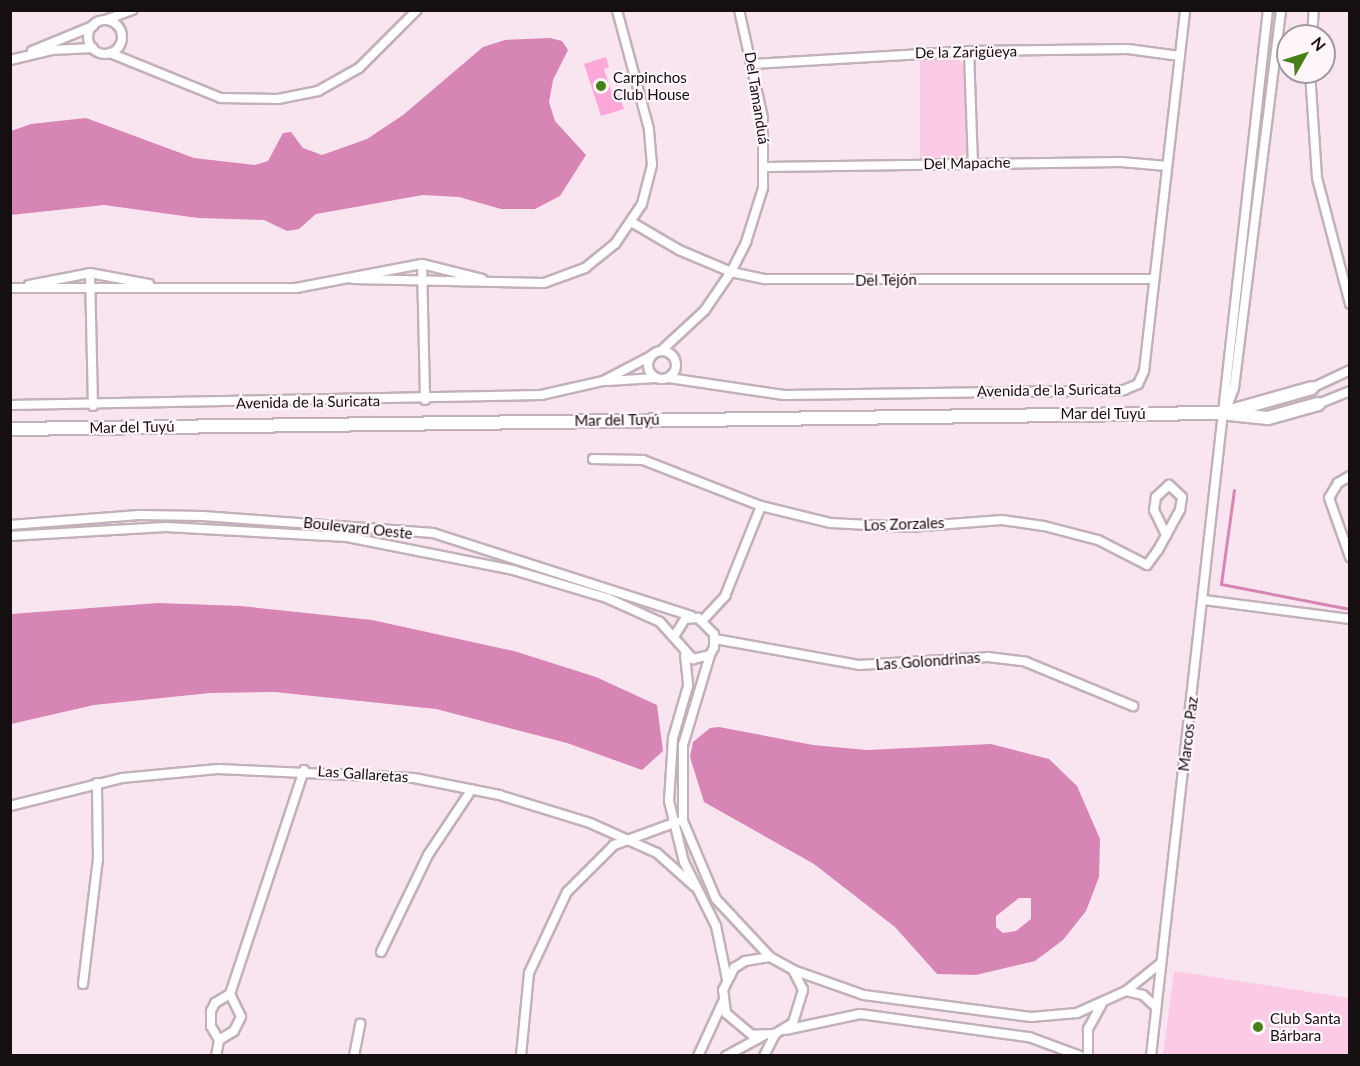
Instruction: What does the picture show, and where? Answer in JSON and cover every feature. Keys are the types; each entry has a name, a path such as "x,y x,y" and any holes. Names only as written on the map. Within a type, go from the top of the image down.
{"street":[{"path":"28,54 47,41 133,10"},
{"path":"119,28 133,10"},
{"path":"353,279 422,278 544,284 570,275 601,257 633,223 648,189 651,155 617,10"},
{"name":"Del Tamanduá","path":"662,350 705,310 731,272 753,225 767,167 753,64 739,10"},
{"name":"Avenida de la Suricata","path":"10,405 93,406 424,400 542,395 603,381 656,378 691,379 784,395 1124,390 1138,384 1144,371 1152,279 1185,10"},
{"path":"1224,413 1222,392 1268,10"},
{"path":"1224,413 1234,388 1281,10"},
{"path":"10,60 28,54 93,48 133,63 171,82 221,98 299,96 359,68 414,12"},
{"path":"103,21 119,28"},
{"path":"93,26 88,34 93,48"},
{"path":"119,28 133,63"},
{"path":"110,53 122,40"},
{"name":"De la Zarigüeya","path":"753,64 969,51 1128,49 1180,56"},
{"path":"969,51 973,163"},
{"path":"1311,84 1317,178 1350,304"},
{"name":"Del Mapache","path":"767,167 973,163 1167,166"},
{"name":"Del Tejón","path":"633,223 731,272 803,280 1152,279"},
{"path":"15,288 91,290 157,287 296,288 353,279 422,264 464,270 487,281"},
{"path":"422,264 424,400"},
{"path":"15,288 90,273 157,287"},
{"path":"90,273 93,406"},
{"path":"669,378 676,368 674,356 676,339"},
{"path":"662,350 674,356"},
{"name":"Avenida de la Suricata","path":"603,381 662,350"},
{"path":"651,356 648,368 656,378"},
{"name":"Avenida de la Suricata","path":"676,368 691,379"},
{"path":"1224,413 1312,388 1350,370"},
{"path":"1224,413 1268,418 1350,392"},
{"name":"Mar del Tuyú","path":"10,429 1224,413"},
{"name":"Marcos Paz","path":"1151,1056 1224,413"},
{"name":"Los Zorzales","path":"593,459 643,460 761,506 855,526 1022,522 1098,540 1147,565 1166,535 1182,497 1168,485 1156,497 1154,510 1166,535"},
{"path":"1350,476 1338,483 1329,498 1350,556"},
{"path":"703,620 725,596 761,506"},
{"path":"202,527 203,516"},
{"name":"Boulevard Oeste","path":"10,525 63,519 203,516 424,534 576,577 692,616"},
{"path":"63,519 64,531"},
{"name":"Boulevard Oeste","path":"10,536 64,531 202,527 347,537 440,553 574,588 644,612 675,635"},
{"path":"347,537 348,527"},
{"path":"424,534 426,550"},
{"path":"440,553 448,545 447,539"},
{"path":"574,588 576,577"},
{"path":"1204,600 1350,620"},
{"path":"698,1056 723,1002 727,979 716,926 694,886 673,823 670,761 688,686 685,656 675,635 680,622 692,616 703,620 715,639 683,745 683,821 716,899 770,957 793,970 864,995 1031,1017 1077,1013 1102,1004 1126,991 1161,962"},
{"name":"Las Golondrinas","path":"715,639 859,665 988,657 1026,662 1133,706"},
{"path":"685,656 698,660 710,655"},
{"name":"Las Gallaretas","path":"10,806 97,783 218,769 304,770 414,778 472,789 540,806 626,837 657,854 694,886"},
{"path":"216,1056 219,1040 211,1026 211,1011 215,1002 230,994 304,770"},
{"path":"83,984 98,859 97,783"},
{"path":"381,952 428,855 472,789"},
{"path":"521,1056 529,973 553,917 585,871 626,837 683,821"},
{"path":"727,979 745,961 770,957"},
{"path":"784,1030 803,1002 793,970"},
{"path":"1126,991 1143,995 1156,1007"},
{"path":"219,1040 234,1031 241,1017 230,994"},
{"path":"723,1002 741,1030 763,1036 860,1014 1029,1037 1080,1056"},
{"path":"1088,1056 1088,1029 1102,1004"},
{"path":"354,1056 360,1024"},
{"path":"764,1056 775,1035"},
{"path":"726,1056 763,1036"}],"shaded area":[{"path":"550,38 562,41 568,50 553,80 549,102 555,121 586,155 560,196 535,209 501,209 459,197 423,195 316,214 299,229 287,231 264,220 198,218 104,205 11,215 11,131 31,124 86,118 194,158 255,165 268,161 283,133 291,132 303,148 322,155 367,139 403,115 483,47 505,40"},
{"path":"954,55 965,66 966,152 960,161 920,162 920,57"},
{"path":"158,603 241,606 372,620 514,651 596,677 657,705 663,751 642,770 567,743 436,709 275,692 210,693 94,705 11,724 11,614"},
{"path":"719,727 813,745 867,750 991,744 1049,759 1077,786 1100,839 1099,877 1086,911 1063,940 1035,961 976,975 937,974 895,927 814,864 704,802 690,757 693,742 710,728","holes":["1019,898 1031,898 1031,919 1016,931 1003,933 996,927 996,916"]},
{"name":"Club Santa Bárbara","path":"1174,971 1349,998 1349,1055 1163,1055"}],"building":[{"name":"Carpinchos Club House","path":"606,57 609,67 604,69 611,91 619,95 624,109 601,116 584,64"}],"waterway":[{"path":"1234,490 1221,584 1350,609"}],"place":[{"name":"Carpinchos Club House","path":"601,86"},
{"name":"Club Santa Bárbara","path":"1258,1027"}]}
